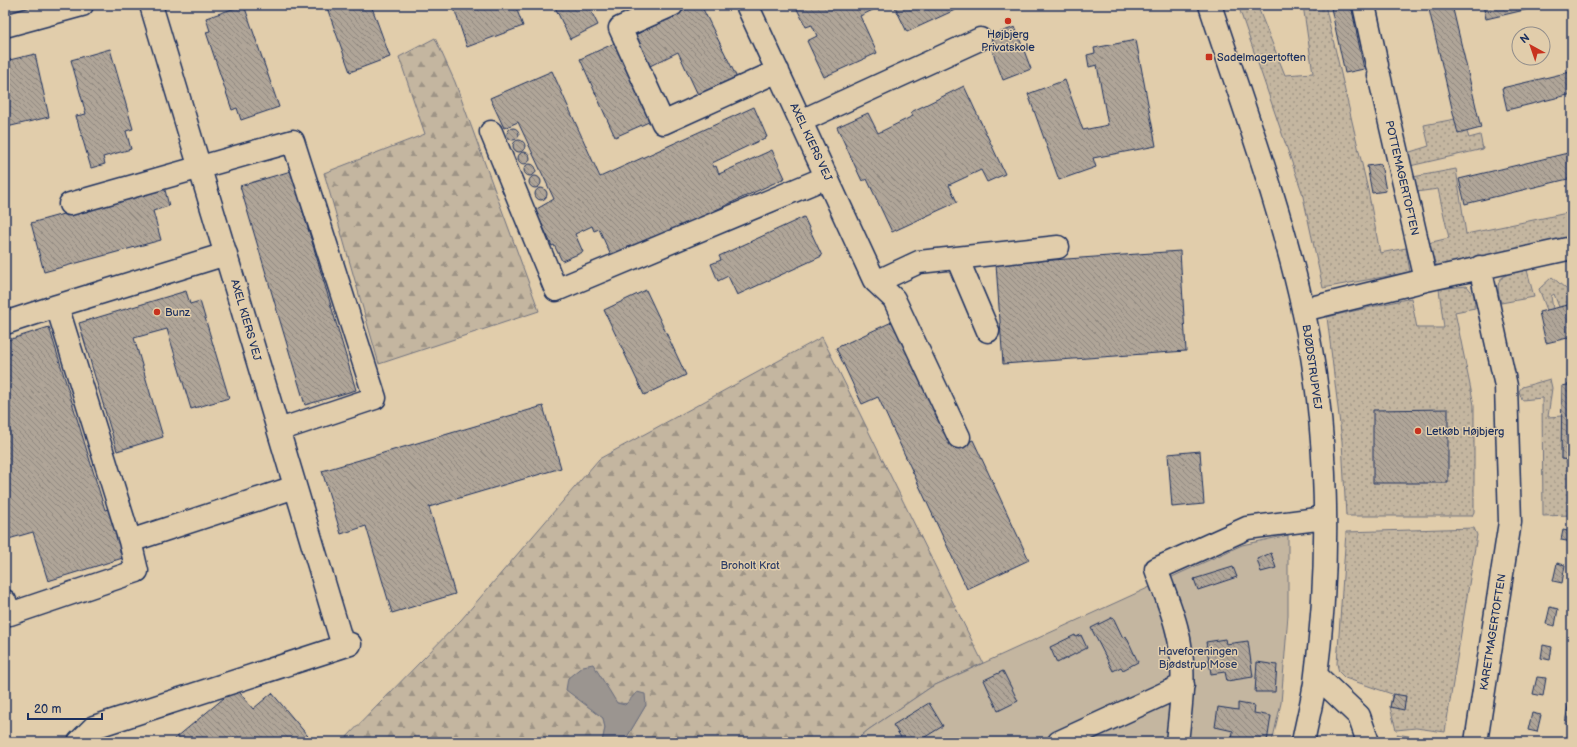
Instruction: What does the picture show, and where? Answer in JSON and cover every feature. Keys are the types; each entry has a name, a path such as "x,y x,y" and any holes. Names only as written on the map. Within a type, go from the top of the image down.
{"street":[{"path":"5,26 82,5"},
{"name":"AXEL KIERS VEJ","path":"79,742 94,727 345,640 295,487 151,5"},
{"path":"672,5 620,28 663,123 778,71"},
{"name":"AXEL KIERS VEJ","path":"747,5 875,281"},
{"name":"BJØDSTRUPVEJ","path":"1210,5 1269,181 1303,310 1318,397 1326,518 1321,617 1316,675 1303,742"},
{"name":"POTTEMAGERTOFTEN","path":"1364,5 1426,280"},
{"path":"801,122 980,40"},
{"path":"491,132 556,290 827,176"},
{"path":"70,204 293,141 374,398 278,430"},
{"path":"959,437 894,299 875,281 919,262 1058,247"},
{"path":"1303,310 1480,267 1572,248"},
{"path":"5,323 226,254"},
{"path":"957,258 988,331"},
{"name":"KARETMAGERTOFTEN","path":"1476,742 1510,522 1506,386 1480,267"},
{"path":"5,601 10,614 137,572 130,541 57,306"},
{"path":"130,541 295,487"},
{"path":"1177,742 1183,685 1177,630 1156,569 1247,528 1326,518"},
{"path":"1316,675 1359,716 1368,742"},
{"path":"1059,742 1183,685"}],"green space":[{"path":"1238,5 1257,5 1285,75 1313,73 1303,5 1325,5 1368,190 1380,253 1406,248 1410,272 1323,288 1302,192"},
{"path":"435,38 455,82 539,311 379,364 324,173 425,134 399,57"},
{"path":"1455,119 1467,132 1469,138 1480,135 1483,149 1410,166 1407,153 1429,146 1424,125"},
{"path":"1456,169 1466,234 1572,212 1572,236 1441,266 1436,265 1428,243 1449,238 1438,189 1416,192 1413,177"},
{"path":"1527,270 1534,297 1501,303 1498,287 1502,278 1511,273"},
{"path":"1552,277 1572,294 1572,304 1559,307 1554,294 1551,296 1553,309 1547,310 1539,289"},
{"path":"1467,286 1474,295 1475,308 1455,312 1474,405 1474,512 1472,516 1346,516 1342,441 1327,317 1411,298 1417,328 1444,328 1439,289"},
{"name":"Broholt Krat","path":"822,337 983,663 931,687 868,730 854,742 624,742 646,705 617,703 566,689 603,718 605,728 602,742 342,742 461,620 599,459"},
{"path":"1550,379 1552,388 1548,417 1562,416 1561,459 1570,460 1570,478 1572,478 1572,515 1543,516 1542,398 1522,400 1519,391 1522,387"},
{"path":"1474,528 1477,535 1445,732 1416,728 1396,730 1390,707 1392,694 1345,678 1339,672 1337,664 1346,532"},
{"name":"Haveforeningen Bjødstrup Mose","path":"1288,535 1288,615 1281,703 1272,742 854,742 868,730 931,687 1242,545"},
{"path":"1397,734 1441,742 1401,742"}],"shaded area":[{"path":"593,664 617,703 625,705 637,692 645,694 646,705 624,742 602,742 605,728 603,718 566,690 568,678 583,666"}],"building":[{"path":"244,5 279,107 241,120 237,108 232,110 206,32 210,31 206,18"},
{"path":"326,5 371,5 390,57 350,72"},
{"path":"453,5 469,5 471,10 485,5 515,5 523,26 467,47"},
{"path":"554,5 599,5 590,9 598,25 570,39"},
{"path":"695,5 701,5 737,78 699,97 678,52 648,67 633,36"},
{"path":"795,5 875,5 877,8 860,16 877,53 824,77 807,41 817,36 812,25 806,27"},
{"path":"894,5 955,5 957,9 907,32"},
{"path":"1351,5 1364,69 1345,73 1331,8"},
{"path":"1428,5 1452,5 1481,128 1458,134"},
{"path":"1483,5 1546,5 1486,19"},
{"path":"1015,27 1031,69 1003,80 987,37"},
{"path":"1136,40 1156,146 1093,158 1096,167 1059,180 1028,94 1065,80 1083,130 1108,125 1097,65 1089,67 1087,55 1095,53 1094,48"},
{"path":"615,43 651,121 615,137 580,59"},
{"path":"110,49 133,129 126,131 131,149 103,157 105,164 91,168 76,116 86,114 71,60"},
{"path":"35,54 49,117 7,127 5,120 5,61"},
{"path":"552,71 600,177 754,107 767,137 712,163 714,167 716,166 719,174 772,150 785,178 612,258 599,229 594,231 592,226 575,234 583,252 562,261 554,245 552,246 535,210 554,199 518,122 504,128 490,98"},
{"path":"1570,72 1572,94 1507,110 1502,88"},
{"path":"964,86 1005,174 987,182 981,170 949,185 957,202 892,232 867,179 862,181 837,127 868,113 878,133 913,116 911,112"},
{"path":"511,128 515,128 519,134 515,140 511,140 507,136 507,132"},
{"path":"517,140 521,140 525,146 521,152 517,152 513,148 513,144"},
{"path":"522,152 526,152 530,158 526,164 522,164 518,160 518,156"},
{"path":"1572,152 1572,178 1465,204 1459,179"},
{"path":"528,164 532,164 536,170 532,176 528,176 524,172 524,168"},
{"path":"1381,164 1386,191 1372,193 1367,166"},
{"path":"291,171 356,390 305,405 240,186"},
{"path":"533,176 537,176 541,182 537,188 533,188 529,184 529,180"},
{"path":"164,186 169,206 153,211 161,240 44,272 31,223"},
{"path":"539,188 543,188 547,194 543,200 539,200 535,196 535,192"},
{"path":"804,217 822,256 737,295 728,276 718,281 711,264 721,260 719,256"},
{"path":"1180,251 1186,351 1003,364 996,264"},
{"path":"646,290 686,375 644,395 604,310"},
{"path":"186,291 190,304 200,301 229,398 191,409 167,329 134,338 163,437 117,451 79,323"},
{"path":"1572,304 1572,337 1546,343 1539,312"},
{"path":"896,320 955,448 973,440 1029,560 967,589 878,397 862,404 836,348"},
{"path":"49,327 105,510 111,508 126,557 48,581 33,532 5,540 5,341"},
{"path":"1572,384 1572,460 1561,459 1562,386"},
{"path":"543,406 561,468 429,507 455,594 392,613 366,526 341,534 322,471"},
{"path":"1448,409 1448,483 1373,483 1373,410"},
{"path":"1200,451 1204,504 1172,507 1168,454"},
{"path":"1563,530 1572,532 1572,542 1561,540"},
{"path":"1271,553 1276,568 1261,572 1257,559"},
{"path":"1557,563 1565,565 1562,583 1553,581"},
{"path":"1233,567 1237,577 1198,590 1194,579"},
{"path":"1550,607 1558,609 1555,626 1546,624"},
{"path":"1113,617 1123,638 1126,636 1138,662 1123,670 1121,667 1113,671 1091,628"},
{"path":"1075,635 1076,637 1081,635 1087,648 1057,663 1050,647"},
{"path":"1225,639 1226,644 1248,641 1253,677 1227,681 1225,672 1211,674 1206,642"},
{"path":"1543,645 1552,647 1550,660 1541,658"},
{"path":"1257,662 1277,665 1275,692 1255,692"},
{"path":"1003,671 1018,701 998,711 984,680"},
{"path":"1537,677 1546,678 1543,696 1533,694"},
{"path":"1572,681 1572,725 1565,724"},
{"path":"236,688 253,709 272,693 312,741 171,742"},
{"path":"1393,694 1406,696 1404,710 1390,707"},
{"path":"929,703 943,726 917,742 904,742 893,725"},
{"path":"1238,703 1255,706 1254,713 1271,716 1267,742 1232,740 1233,731 1215,727 1218,707 1238,710"},
{"path":"1532,713 1541,715 1537,732 1528,730"}],"place":[{"name":"Højbjerg Privatskole","path":"1008,21"},
{"name":"Sadelmagertoften","path":"1209,57"},
{"name":"Bunz","path":"157,312"},
{"name":"Letkøb Højbjerg","path":"1418,431"}]}
